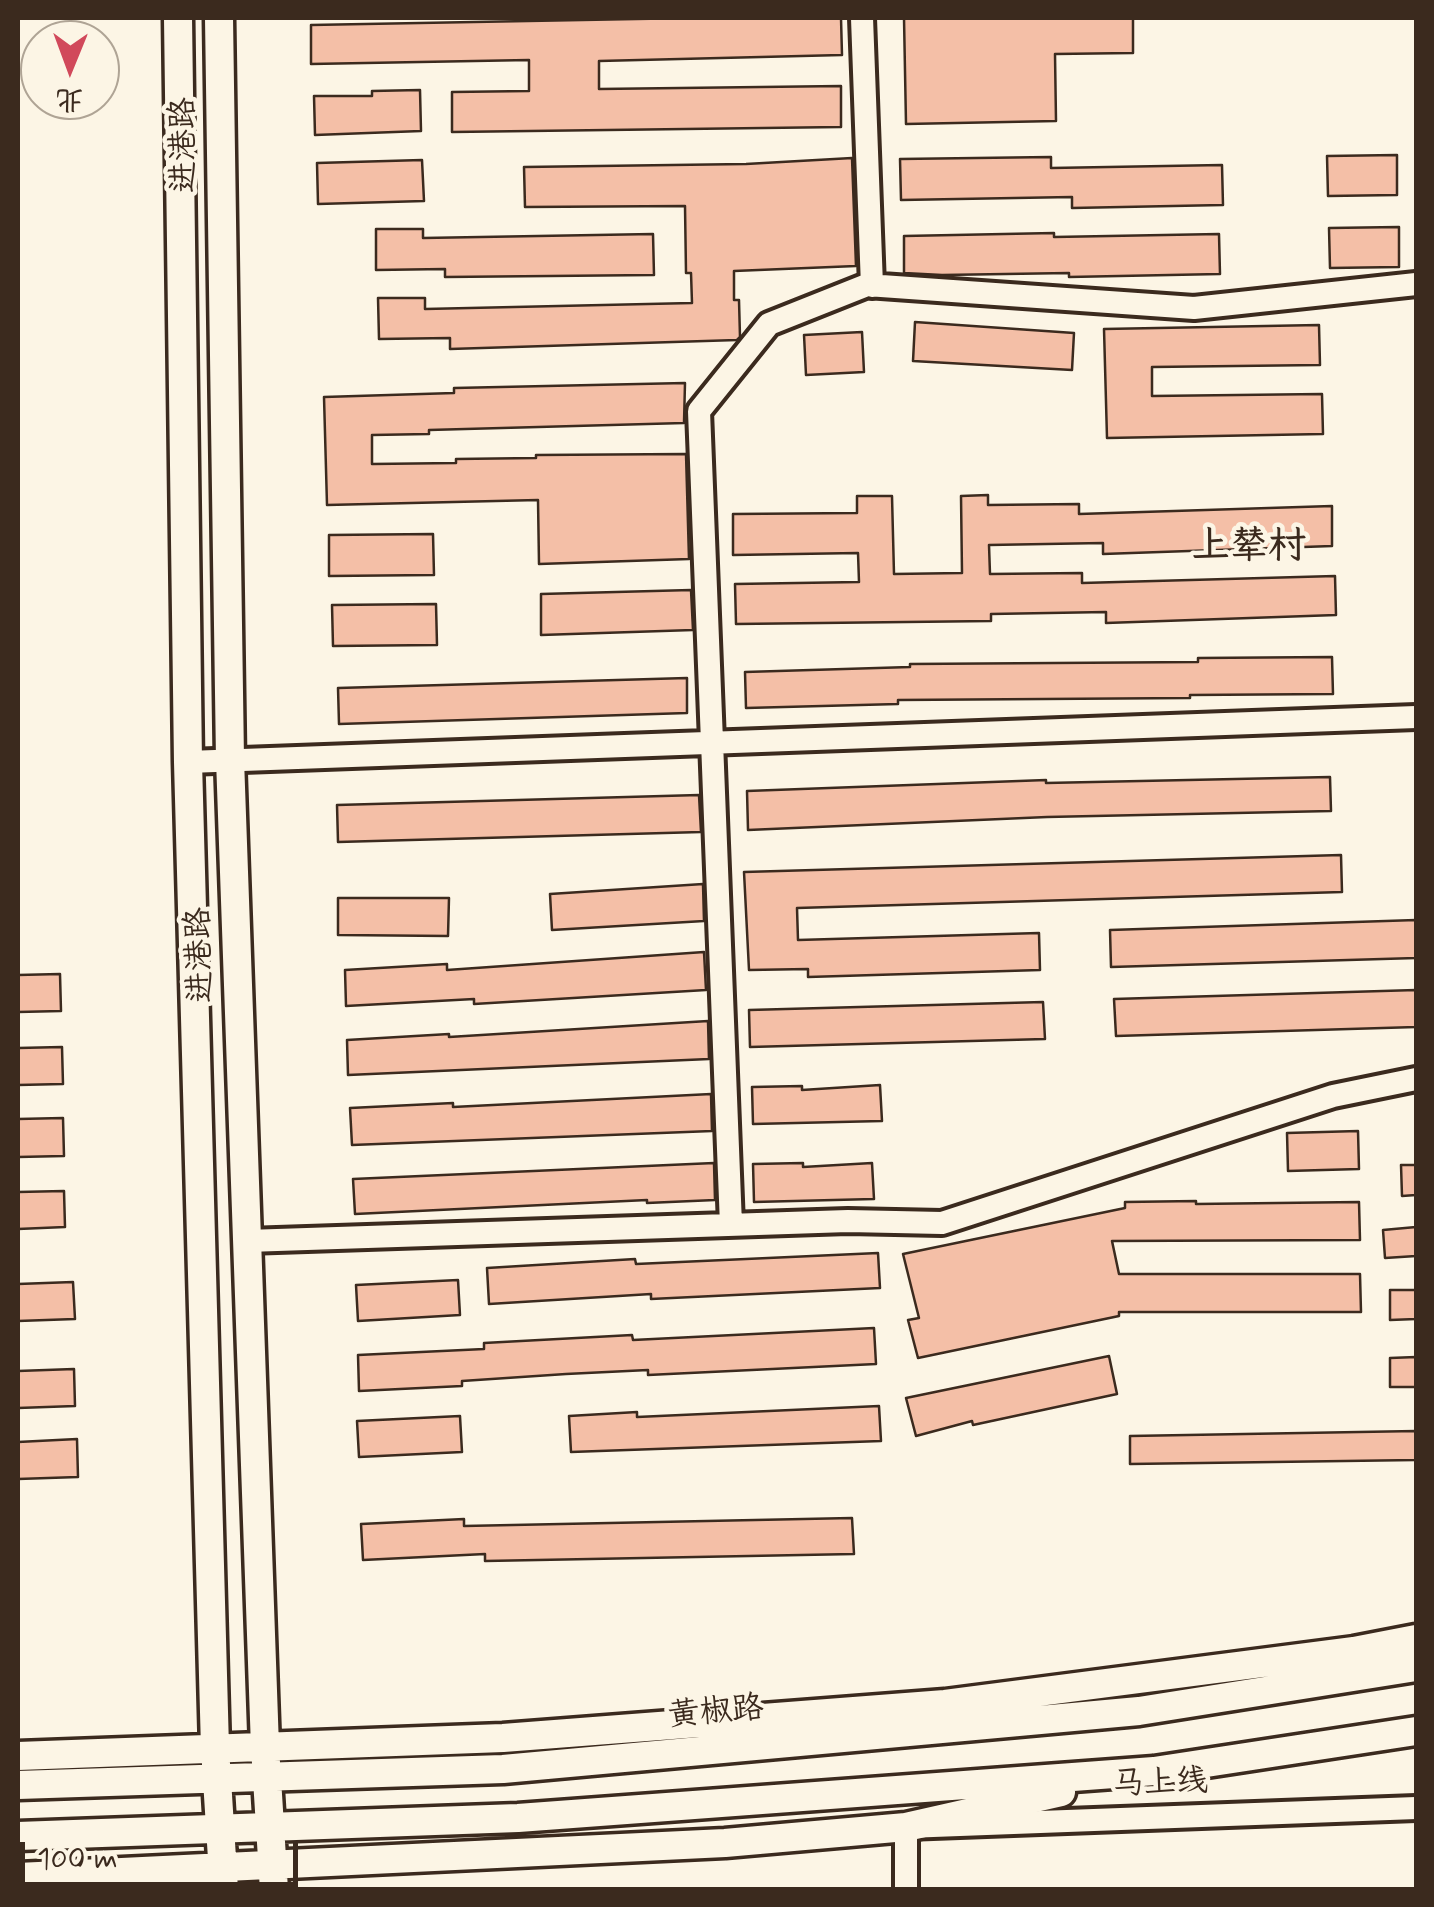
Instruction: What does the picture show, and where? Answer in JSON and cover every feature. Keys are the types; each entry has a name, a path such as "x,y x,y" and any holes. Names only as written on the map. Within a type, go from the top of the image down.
{"main road":[{"name":"进港路","path":"178,18 188,762 215,1748 223,1879"},
{"name":"进港路","path":"219,18 230,759 264,1746 273,1878"},
{"path":"18,1756 502,1738 944,1704 1354,1651 1416,1638"},
{"name":"黄椒路","path":"18,1786 502,1769 1139,1711 1416,1667"},
{"path":"18,1836 518,1818 1154,1771 1416,1732"},
{"path":"18,1877 273,1878 906,1827 1154,1771"}],"street":[{"path":"862,18 872,286"},
{"path":"731,1225 699,411 769,324 872,286 1194,308 1416,284"},
{"path":"188,762 1416,717"},
{"path":"247,1241 731,1225 942,1223 1333,1096 1416,1080"},
{"name":"马上线","path":"906,1827 1416,1808"},
{"path":"906,1827 906,1890"}],"building":[{"path":"841,18 842,55 599,61 599,89 841,86 841,127 452,132 452,92 529,91 529,60 311,64 311,25"},
{"path":"904,18 1133,18 1133,53 1055,54 1056,121 906,124"},
{"path":"420,90 421,131 315,135 314,96 372,96 372,91"},
{"path":"1397,155 1397,195 1328,196 1327,156"},
{"path":"1051,157 1051,168 1222,165 1223,205 1072,208 1072,197 901,200 900,159"},
{"path":"852,158 856,266 734,271 734,300 739,300 737,340 450,349 450,338 379,339 378,298 425,298 425,309 692,303 691,273 686,273 685,206 525,207 524,167 746,164"},
{"path":"422,160 424,201 318,204 317,163"},
{"path":"1399,227 1399,267 1330,268 1329,228"},
{"path":"376,229 423,229 423,238 653,234 654,275 445,277 445,269 376,270"},
{"path":"1054,233 1054,237 1219,234 1220,274 1069,277 1069,273 904,273 904,236"},
{"path":"915,322 1074,333 1072,370 913,361"},
{"path":"1319,325 1320,365 1152,367 1152,396 1322,394 1323,434 1107,438 1104,329"},
{"path":"862,332 864,372 806,375 804,335"},
{"path":"685,383 684,423 372,435 372,464 456,463 456,459 536,455 686,454 689,559 539,564 538,500 327,505 324,397 454,393 454,388"},
{"path":"988,495 988,505 1079,504 1079,514 1332,506 1332,546 1103,554 1103,543 989,545 990,574 1082,573 1082,583 1335,576 1336,615 1106,623 1106,612 991,614 991,621 736,624 735,584 859,582 858,553 733,555 733,514 857,513 857,496 892,496 894,574 962,573 961,496"},
{"path":"433,534 434,575 329,576 329,535"},
{"path":"691,590 693,630 541,635 541,594"},
{"path":"436,604 437,645 333,646 332,605"},
{"path":"1332,657 1333,694 898,700 898,704 746,708 745,672 910,664"},
{"path":"687,678 687,713 339,724 338,688"},
{"path":"1330,777 1331,811 1047,817 748,830 747,791 1046,780"},
{"path":"699,795 701,832 338,842 337,805"},
{"path":"1341,855 1342,892 797,908 798,940 1039,933 1040,970 808,977 808,969 749,970 744,872"},
{"path":"703,884 704,921 552,930 550,894"},
{"path":"338,898 449,898 448,936 338,935"},
{"path":"1416,920 1416,958 1111,967 1110,930"},
{"path":"704,952 706,990 474,1004 474,999 346,1006 345,970 447,964 447,970"},
{"path":"60,974 61,1011 18,1012 18,975"},
{"path":"1416,990 1416,1027 1116,1036 1114,999"},
{"path":"1043,1002 1045,1039 750,1047 749,1010"},
{"path":"708,1021 709,1059 348,1075 347,1040"},
{"path":"62,1047 63,1084 18,1085 18,1048"},
{"path":"880,1085 882,1121 753,1124 752,1087 802,1086 802,1090"},
{"path":"711,1094 712,1131 352,1145 350,1108"},
{"path":"63,1118 64,1156 18,1157 18,1119"},
{"path":"1358,1131 1359,1169 1288,1171 1287,1133"},
{"path":"714,1163 715,1200 355,1214 353,1179"},
{"path":"803,1163 803,1167 872,1163 874,1199 754,1202 753,1164"},
{"path":"1401,1165 1416,1165 1416,1195 1402,1196"},
{"path":"64,1191 65,1227 18,1229 18,1192"},
{"path":"1125,1202 1359,1202 1360,1240 1112,1241 1119,1274 1360,1274 1361,1312 1119,1312 1119,1316 918,1358 908,1320 919,1318 903,1254 1125,1208"},
{"path":"1416,1227 1416,1256 1385,1258 1383,1230"},
{"path":"878,1253 880,1288 651,1299 651,1294 489,1304 487,1268 635,1259 636,1264"},
{"path":"458,1280 460,1315 358,1321 356,1285"},
{"path":"73,1282 75,1319 18,1321 18,1284"},
{"path":"1390,1290 1416,1290 1416,1319 1390,1320"},
{"path":"874,1328 876,1364 648,1375 648,1370 566,1374 462,1381 462,1386 359,1391 358,1355 484,1349 484,1343 632,1335 633,1340"},
{"path":"1109,1356 1117,1394 973,1425 972,1421 916,1436 906,1398"},
{"path":"1416,1357 1416,1387 1390,1387 1390,1358"},
{"path":"74,1369 75,1406 18,1408 18,1371"},
{"path":"879,1406 881,1441 571,1452 569,1416 637,1412 637,1417"},
{"path":"460,1416 462,1452 359,1457 357,1421"},
{"path":"1416,1431 1416,1460 1130,1464 1130,1436"},
{"path":"77,1439 78,1477 18,1479 18,1442"},
{"path":"852,1518 854,1554 485,1561 485,1554 363,1560 361,1524 464,1519 464,1526"}],"district":[{"name":"上辇村","path":"1249,549"}]}
